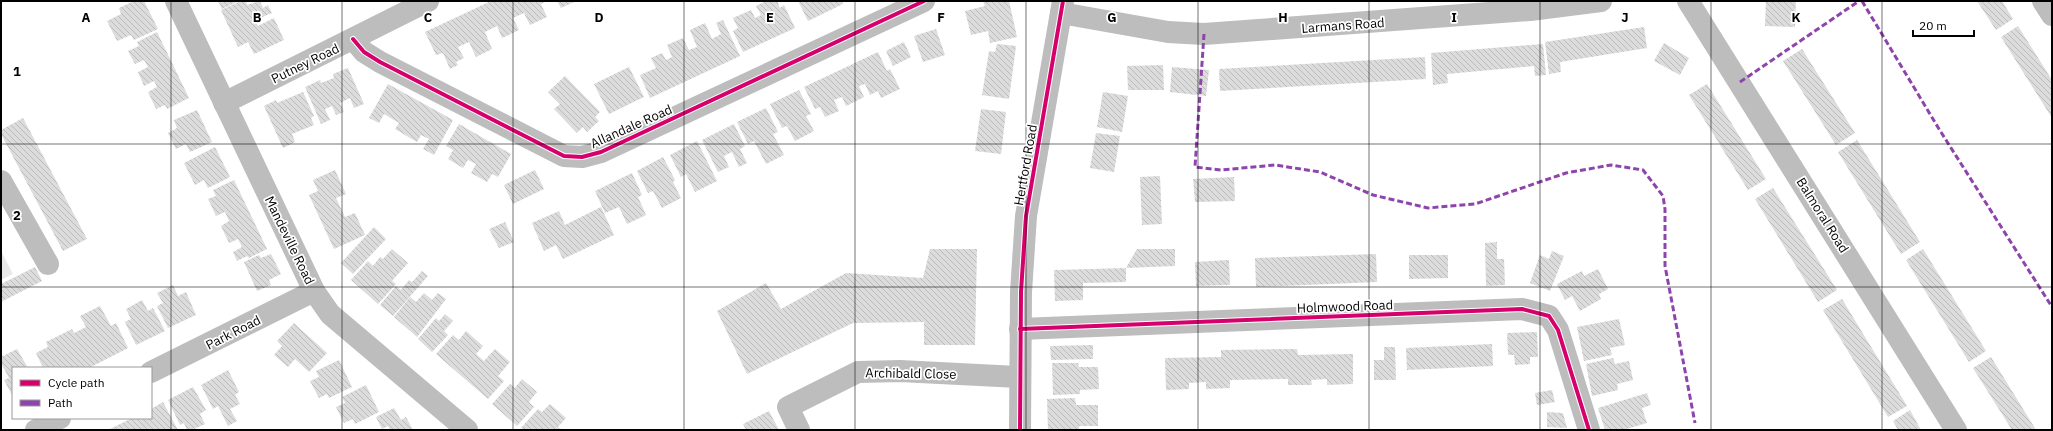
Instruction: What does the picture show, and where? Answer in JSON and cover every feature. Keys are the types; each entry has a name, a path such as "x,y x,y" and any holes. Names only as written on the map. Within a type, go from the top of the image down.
{"street":[{"name":"Mandeville Road","path":"176,1 314,291 330,314 467,430"},
{"name":"Putney Road","path":"224,103 428,1"},
{"name":"Allandale Road","path":"353,39 364,52 380,62 564,156 582,157 601,152 924,1"},
{"name":"Larmans Road","path":"1062,7 1168,32 1204,34 1530,10 1602,1"},
{"name":"Balmoral Road","path":"1688,1 1956,430"},
{"path":"2043,1 2052,15"},
{"name":"Hertford Road","path":"1020,430 1020,329 1026,216 1062,7"},
{"path":"1,181 48,264"},
{"name":"Park Road","path":"152,372 314,291"},
{"name":"Holmwood Road","path":"1020,329 1522,308 1549,316 1558,330 1589,430"},
{"name":"Archibald Close","path":"799,430 788,407 858,372 900,371 1019,377"},
{"path":"36,430 58,419"}],"shaded area":[{"path":"1,251 13,274 1,280"}],"building":[{"path":"134,1 144,1 158,29 134,40 131,35 117,41 107,21 121,14 119,8"},
{"path":"218,1 239,1 222,9"},
{"path":"241,1 246,1 247,5 260,1 263,8 268,5 272,13 255,20 258,26 274,18 284,40 254,54 248,42 238,47 221,10"},
{"path":"491,1 547,1 541,4 547,17 530,25 524,13 513,18 519,30 502,38 497,26 485,32 492,49 476,57 469,42 458,47 464,58 456,62 458,65 450,69 443,53 436,55 425,32"},
{"path":"557,1 576,1 561,8"},
{"path":"766,1 777,1 780,8 784,5 795,28 743,52 733,31 738,28 733,18 751,10 755,18 761,15 756,6"},
{"path":"798,1 842,1 843,4 808,21"},
{"path":"983,1 1009,1 1017,37 990,43 988,31 971,35 965,11 985,6"},
{"path":"1766,1 1796,1 1795,27 1765,26"},
{"path":"1977,1 2002,1 2013,19 1996,30"},
{"path":"723,20 740,56 650,98 640,75 656,68 651,58 662,53 666,60 672,57 667,45 683,38 689,50 697,47 690,30 705,23 712,39 721,34 716,23"},
{"path":"2018,26 2052,80 2052,118 2001,37"},
{"path":"1644,27 1647,48 1560,62 1561,72 1549,74 1545,42"},
{"path":"936,29 945,55 923,62 914,36"},
{"path":"157,32 189,98 167,109 165,105 156,109 148,92 157,87 154,81 144,86 138,72 148,67 144,60 135,64 128,51 139,46 137,42"},
{"path":"904,42 911,57 893,66 886,51"},
{"path":"1664,43 1689,58 1680,75 1654,61"},
{"path":"997,44 1016,46 1009,99 982,95 989,51 995,52"},
{"path":"1543,44 1546,75 1535,76 1534,66 1447,74 1448,83 1433,85 1431,53"},
{"path":"1802,49 1855,133 1836,145 1783,61"},
{"path":"878,52 887,71 890,69 900,89 881,98 878,91 870,95 865,84 859,86 864,97 846,106 842,97 834,100 839,111 825,117 820,107 815,109 804,87"},
{"path":"1425,57 1426,79 1220,91 1219,69"},
{"path":"1163,65 1164,90 1128,90 1127,66"},
{"path":"629,67 644,97 609,114 594,84"},
{"path":"1172,67 1209,70 1206,96 1170,92"},
{"path":"348,68 364,104 354,108 350,98 340,103 344,112 336,115 332,106 325,109 330,120 321,124 305,87 320,80 321,83 334,78 333,74"},
{"path":"565,76 600,112 595,117 599,121 587,132 583,127 577,133 554,109 560,104 548,92"},
{"path":"388,84 453,120 434,155 423,149 429,139 421,135 417,142 395,129 399,123 384,114 379,123 369,118"},
{"path":"1707,84 1766,179 1748,190 1689,95"},
{"path":"799,90 811,114 806,116 814,131 795,141 787,126 782,128 770,104"},
{"path":"303,92 314,116 311,118 314,125 292,134 295,142 283,148 264,106 276,100 277,103"},
{"path":"1103,92 1128,96 1122,132 1097,127"},
{"path":"766,108 778,132 773,134 784,155 766,164 754,141 748,144 737,122"},
{"path":"981,109 1006,112 1001,154 975,151"},
{"path":"197,110 212,142 190,152 186,144 176,149 168,133 177,128 174,120"},
{"path":"23,118 87,239 63,251 1,134 1,130"},
{"path":"459,124 511,154 498,177 492,174 487,182 471,173 476,164 468,160 463,168 448,159 453,150 446,146"},
{"path":"734,124 745,146 740,149 747,163 739,167 732,152 724,156 729,167 718,172 702,140"},
{"path":"1096,133 1120,136 1114,172 1090,168"},
{"path":"1857,140 1920,242 1901,254 1838,152"},
{"path":"697,141 717,181 695,192 686,174 681,177 670,155"},
{"path":"215,147 230,177 208,188 204,180 195,185 184,163"},
{"path":"663,157 675,180 673,182 681,198 662,208 653,191 648,193 637,171"},
{"path":"335,170 346,194 336,198 345,217 355,213 365,235 334,249 309,195 318,191 313,180"},
{"path":"535,170 544,189 513,204 504,185"},
{"path":"632,173 642,195 638,197 646,215 627,224 619,207 605,213 595,191"},
{"path":"1160,176 1162,224 1142,225 1140,177"},
{"path":"1234,177 1235,201 1195,202 1193,179"},
{"path":"234,180 267,249 249,258 247,256 237,261 233,252 242,247 238,239 229,243 221,226 229,221 225,212 216,216 208,199 216,196 213,190"},
{"path":"1773,188 1837,290 1818,302 1755,199"},
{"path":"601,207 614,235 563,259 556,245 544,251 532,223 559,211 565,225"},
{"path":"505,222 514,242 499,248 489,229"},
{"path":"374,227 386,239 353,274 341,263"},
{"path":"1497,242 1497,259 1504,259 1505,285 1486,286 1485,243"},
{"path":"392,249 408,263 392,281 396,284 378,304 351,280 368,261 373,266 380,257 383,259"},
{"path":"930,249 977,249 975,345 924,345 924,322 853,323 747,374 717,311 766,283 781,309 846,273 923,278"},
{"path":"1137,249 1175,249 1175,266 1126,268"},
{"path":"1923,249 1986,351 1969,362 1906,260"},
{"path":"1552,251 1564,256 1550,291 1530,283 1540,255 1549,259"},
{"path":"271,254 281,274 269,280 271,285 257,291 244,262 259,255 261,258"},
{"path":"1376,254 1377,282 1256,287 1255,258"},
{"path":"1409,255 1448,255 1448,278 1409,279"},
{"path":"1229,260 1230,285 1196,286 1195,262"},
{"path":"35,267 42,281 1,302 1,284"},
{"path":"1126,268 1126,282 1083,283 1083,300 1055,301 1054,270"},
{"path":"1598,269 1608,289 1599,294 1601,299 1580,311 1572,296 1565,300 1557,284 1582,271 1584,276"},
{"path":"422,271 428,276 393,316 380,305 396,286 401,290 409,280 412,282"},
{"path":"173,285 178,296 186,292 196,315 168,328 157,306 163,303 157,293"},
{"path":"424,293 432,300 438,293 446,299 417,337 394,317 410,297 416,302"},
{"path":"1842,299 1907,406 1888,417 1823,310"},
{"path":"142,300 148,311 153,308 165,331 136,345 125,322 131,319 126,309"},
{"path":"100,306 111,326 116,323 128,348 91,367 43,367 36,353 48,347 46,342 72,329 74,333 86,327 80,316"},
{"path":"445,314 453,321 444,331 448,335 432,352 418,339 436,318 439,321"},
{"path":"1619,319 1625,345 1610,348 1612,355 1584,361 1577,327"},
{"path":"294,323 327,353 309,372 295,359 288,367 274,355 282,346 277,341"},
{"path":"466,331 483,346 476,354 484,361 495,349 510,362 498,376 504,381 488,399 436,354 453,335 459,340"},
{"path":"1537,332 1538,357 1530,357 1530,364 1515,365 1514,355 1508,355 1507,333"},
{"path":"1492,344 1493,366 1407,370 1406,348"},
{"path":"1093,345 1093,359 1051,360 1050,346"},
{"path":"1384,347 1395,347 1396,380 1374,380 1374,360 1384,360"},
{"path":"17,349 27,367 12,367 12,395 4,380 9,378 1,363 1,357"},
{"path":"1297,349 1298,355 1353,354 1353,384 1327,385 1327,379 1311,380 1312,385 1288,385 1288,379 1230,380 1230,388 1206,389 1206,382 1189,383 1189,389 1166,390 1165,358 1221,357 1221,350"},
{"path":"1991,357 2036,430 2012,430 1973,368"},
{"path":"1613,358 1615,364 1629,361 1633,380 1617,384 1618,390 1592,396 1586,364"},
{"path":"339,360 352,387 329,398 327,394 319,398 310,381 319,377 316,371"},
{"path":"1052,363 1078,363 1079,367 1098,367 1099,389 1080,390 1080,394 1053,395"},
{"path":"228,370 239,392 235,395 240,404 230,409 237,421 228,426 218,406 213,409 201,385"},
{"path":"522,379 537,392 529,402 534,407 517,426 492,404 510,384 515,388"},
{"path":"366,385 379,412 355,424 353,419 344,423 336,407 345,403 342,397"},
{"path":"193,387 206,410 200,414 205,424 192,430 187,430 184,423 180,425 168,400"},
{"path":"1552,390 1555,402 1537,405 1535,393"},
{"path":"1647,393 1651,405 1642,408 1647,423 1623,430 1605,430 1598,408"},
{"path":"1075,398 1076,405 1098,405 1098,426 1079,426 1079,430 1048,430 1047,399"},
{"path":"163,402 178,430 108,430 130,419 152,419 152,408"},
{"path":"550,404 566,418 558,427 562,430 524,430 521,428 538,409 542,412"},
{"path":"394,408 401,420 406,417 413,430 390,430 388,426 382,429 376,417"},
{"path":"1910,410 1921,430 1898,430 1893,421"},
{"path":"769,411 779,430 746,430 743,424"},
{"path":"1547,412 1563,413 1567,428 1547,427"}],"marked path":[{"path":"1740,82 1859,1"},
{"path":"1862,1 1939,129 2052,307"},
{"path":"1204,34 1195,167 1221,170 1275,165 1320,172 1373,195 1428,208 1475,204 1566,173 1611,165 1643,170 1663,196 1665,209 1665,266 1695,423"}],"cycle path":[{"path":"353,39 364,52 380,62 564,156 582,157 601,152 924,1"},
{"path":"1020,430 1021,292 1026,216 1063,1"},
{"path":"1020,329 1522,309 1549,316 1558,330 1589,430"}]}
